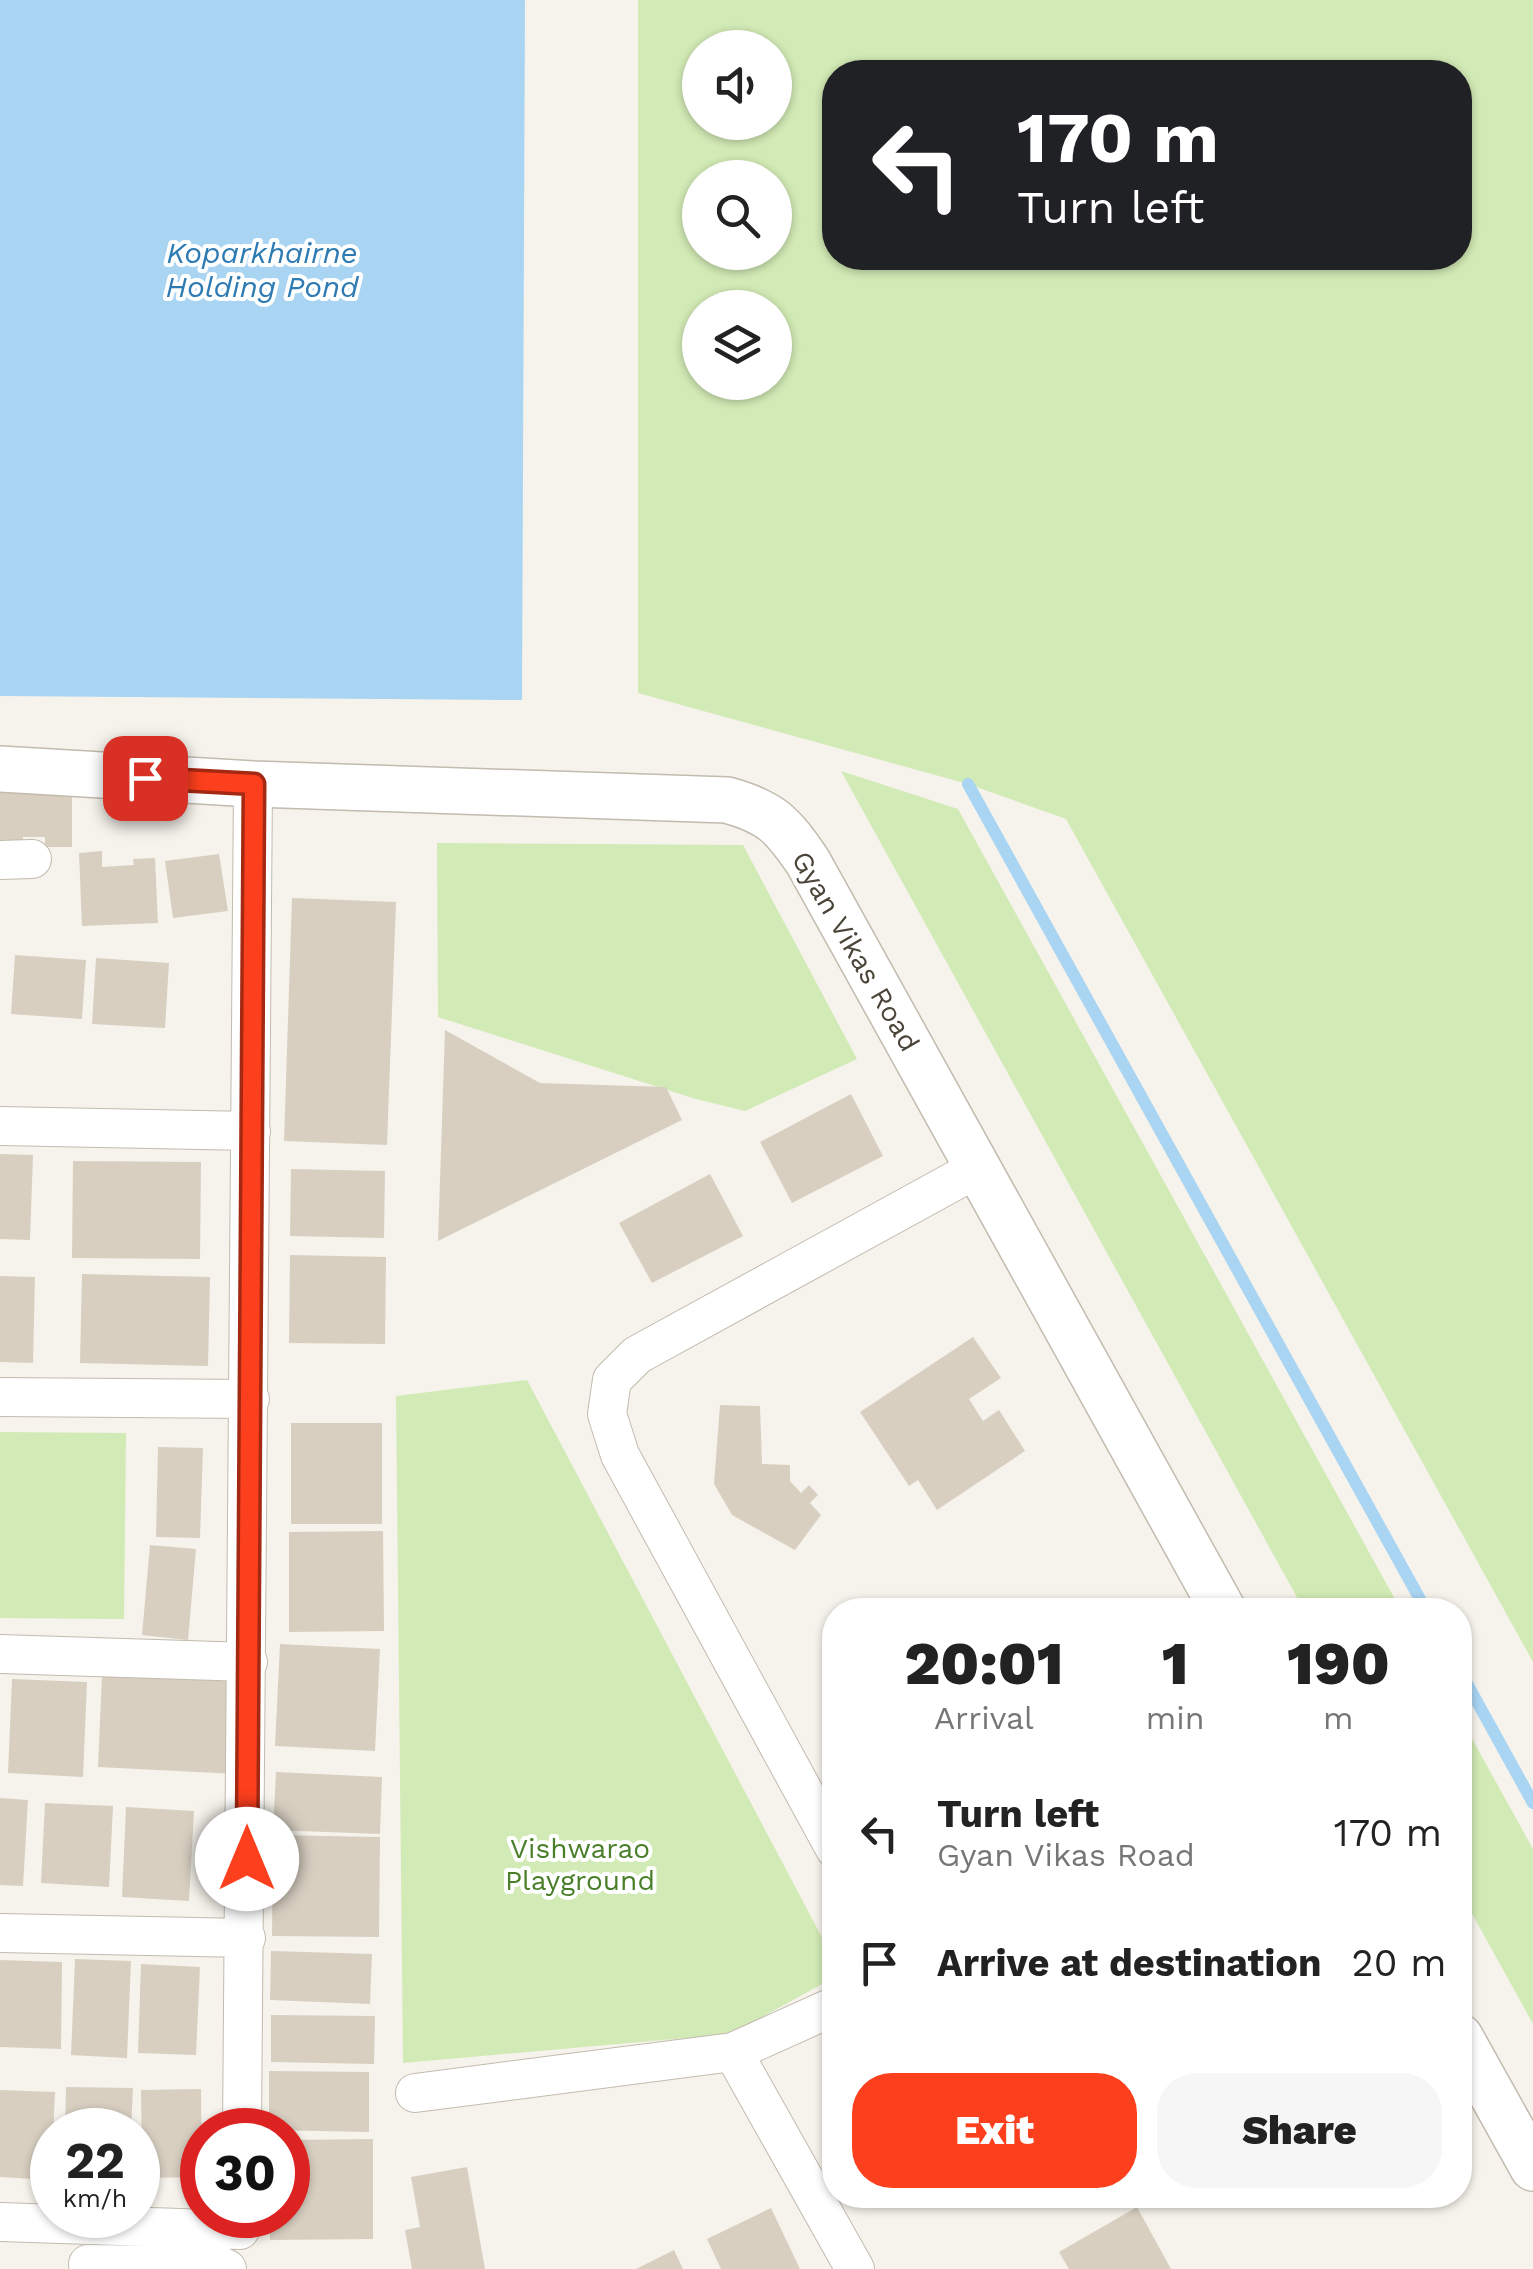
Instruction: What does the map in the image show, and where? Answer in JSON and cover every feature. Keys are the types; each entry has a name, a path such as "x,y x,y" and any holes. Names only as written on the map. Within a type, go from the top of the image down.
{"street":[{"name":"Gyan Vikas Road","path":"0,770 254,784 726,800 756,808 784,827 808,862 1216,1598"},
{"path":"242,2108 254,784"},
{"path":"0,1126 251,1131"},
{"path":"822,1825 620,1455 607,1414 612,1380 637,1355 978,1168"},
{"path":"0,1397 250,1399"},
{"path":"0,1654 248,1662"},
{"path":"0,1933 246,1938"},
{"path":"415,2093 734,2052 822,2012"},
{"path":"734,2052 854,2269"},
{"path":"1472,2059 1533,2168"},
{"path":"0,2222 30,2223"},
{"path":"87,2238 88,2266 227,2269"},
{"path":"239,2269 240,2238"}],"green space":[{"path":"638,0 1533,0 1533,1662 1066,819 968,784 638,693"},
{"path":"841,771 958,809 1394,1598 1297,1598"},
{"path":"437,843 743,845 857,1059 745,1111 438,1017"},
{"name":"Vishwarao Playground","path":"527,1380 822,1937 822,1984 731,2034 403,2063 396,1396"},
{"path":"0,1432 126,1433 124,1619 0,1618"},
{"path":"1472,1739 1533,1849 1533,2024 1472,1914"}],"water":[{"name":"Koparkhairne Holding Pond","path":"0,0 525,0 522,700 0,696"}],"building":[{"path":"0,785 25,785 25,794 38,794 38,788 72,789 72,847 45,847 45,837 23,837 22,847 0,846"},
{"path":"102,851 102,867 134,865 133,859 155,858 158,923 82,926 79,853"},
{"path":"219,854 228,911 173,918 165,861"},
{"path":"292,898 396,902 387,1145 284,1141"},
{"path":"15,955 86,960 82,1019 11,1014"},
{"path":"96,958 169,963 165,1028 92,1024"},
{"path":"445,1030 540,1083 666,1087 682,1120 438,1241"},
{"path":"851,1094 883,1156 792,1203 760,1142"},
{"path":"0,1154 33,1155 30,1240 0,1239"},
{"path":"73,1161 201,1162 200,1259 72,1258"},
{"path":"291,1169 385,1171 384,1238 290,1236"},
{"path":"710,1174 743,1236 652,1283 619,1223"},
{"path":"290,1255 386,1257 385,1344 289,1343"},
{"path":"82,1274 210,1277 208,1366 80,1363"},
{"path":"0,1276 35,1277 33,1363 0,1362"},
{"path":"973,1337 1001,1378 969,1399 983,1421 999,1410 1025,1451 937,1510 918,1480 909,1486 860,1412"},
{"path":"720,1405 760,1406 762,1464 790,1465 790,1481 801,1493 809,1485 818,1495 810,1503 821,1515 795,1550 732,1515 714,1484"},
{"path":"291,1423 382,1423 382,1524 291,1524"},
{"path":"158,1447 203,1448 200,1538 156,1537"},
{"path":"383,1531 384,1631 289,1632 289,1532"},
{"path":"150,1545 196,1549 188,1640 142,1635"},
{"path":"280,1644 380,1649 375,1751 275,1746"},
{"path":"102,1675 242,1682 237,1774 98,1767"},
{"path":"12,1679 87,1682 83,1777 8,1773"},
{"path":"276,1772 382,1777 380,1834 273,1830"},
{"path":"0,1798 28,1800 23,1886 0,1885"},
{"path":"45,1803 113,1806 109,1887 41,1883"},
{"path":"126,1807 194,1811 189,1901 122,1897"},
{"path":"273,1835 380,1837 379,1937 272,1936"},
{"path":"271,1951 372,1954 370,2004 270,2000"},
{"path":"75,1959 131,1961 127,2058 71,2055"},
{"path":"0,1960 62,1962 61,2049 0,2047"},
{"path":"141,1964 200,1967 196,2055 138,2053"},
{"path":"271,2015 375,2016 374,2064 271,2062"},
{"path":"269,2071 369,2072 369,2132 310,2131 310,2108 269,2108"},
{"path":"66,2087 133,2088 132,2108 66,2108"},
{"path":"201,2089 201,2108 180,2108 180,2177 160,2178 160,2108 141,2108 141,2090"},
{"path":"0,2090 55,2092 54,2108 30,2108 30,2179 0,2177"},
{"path":"373,2139 373,2239 270,2240 310,2238 310,2140"},
{"path":"467,2167 485,2269 412,2269 405,2230 420,2227 411,2177"},
{"path":"771,2208 800,2269 721,2269 707,2239"},
{"path":"1138,2208 1171,2269 1069,2269 1059,2252"},
{"path":"674,2250 683,2269 636,2269"}],"waterway":[{"path":"968,784 1419,1598"},
{"path":"1472,1693 1533,1803"}],"route":[{"path":"145,778 254,784 247,1859"}]}
